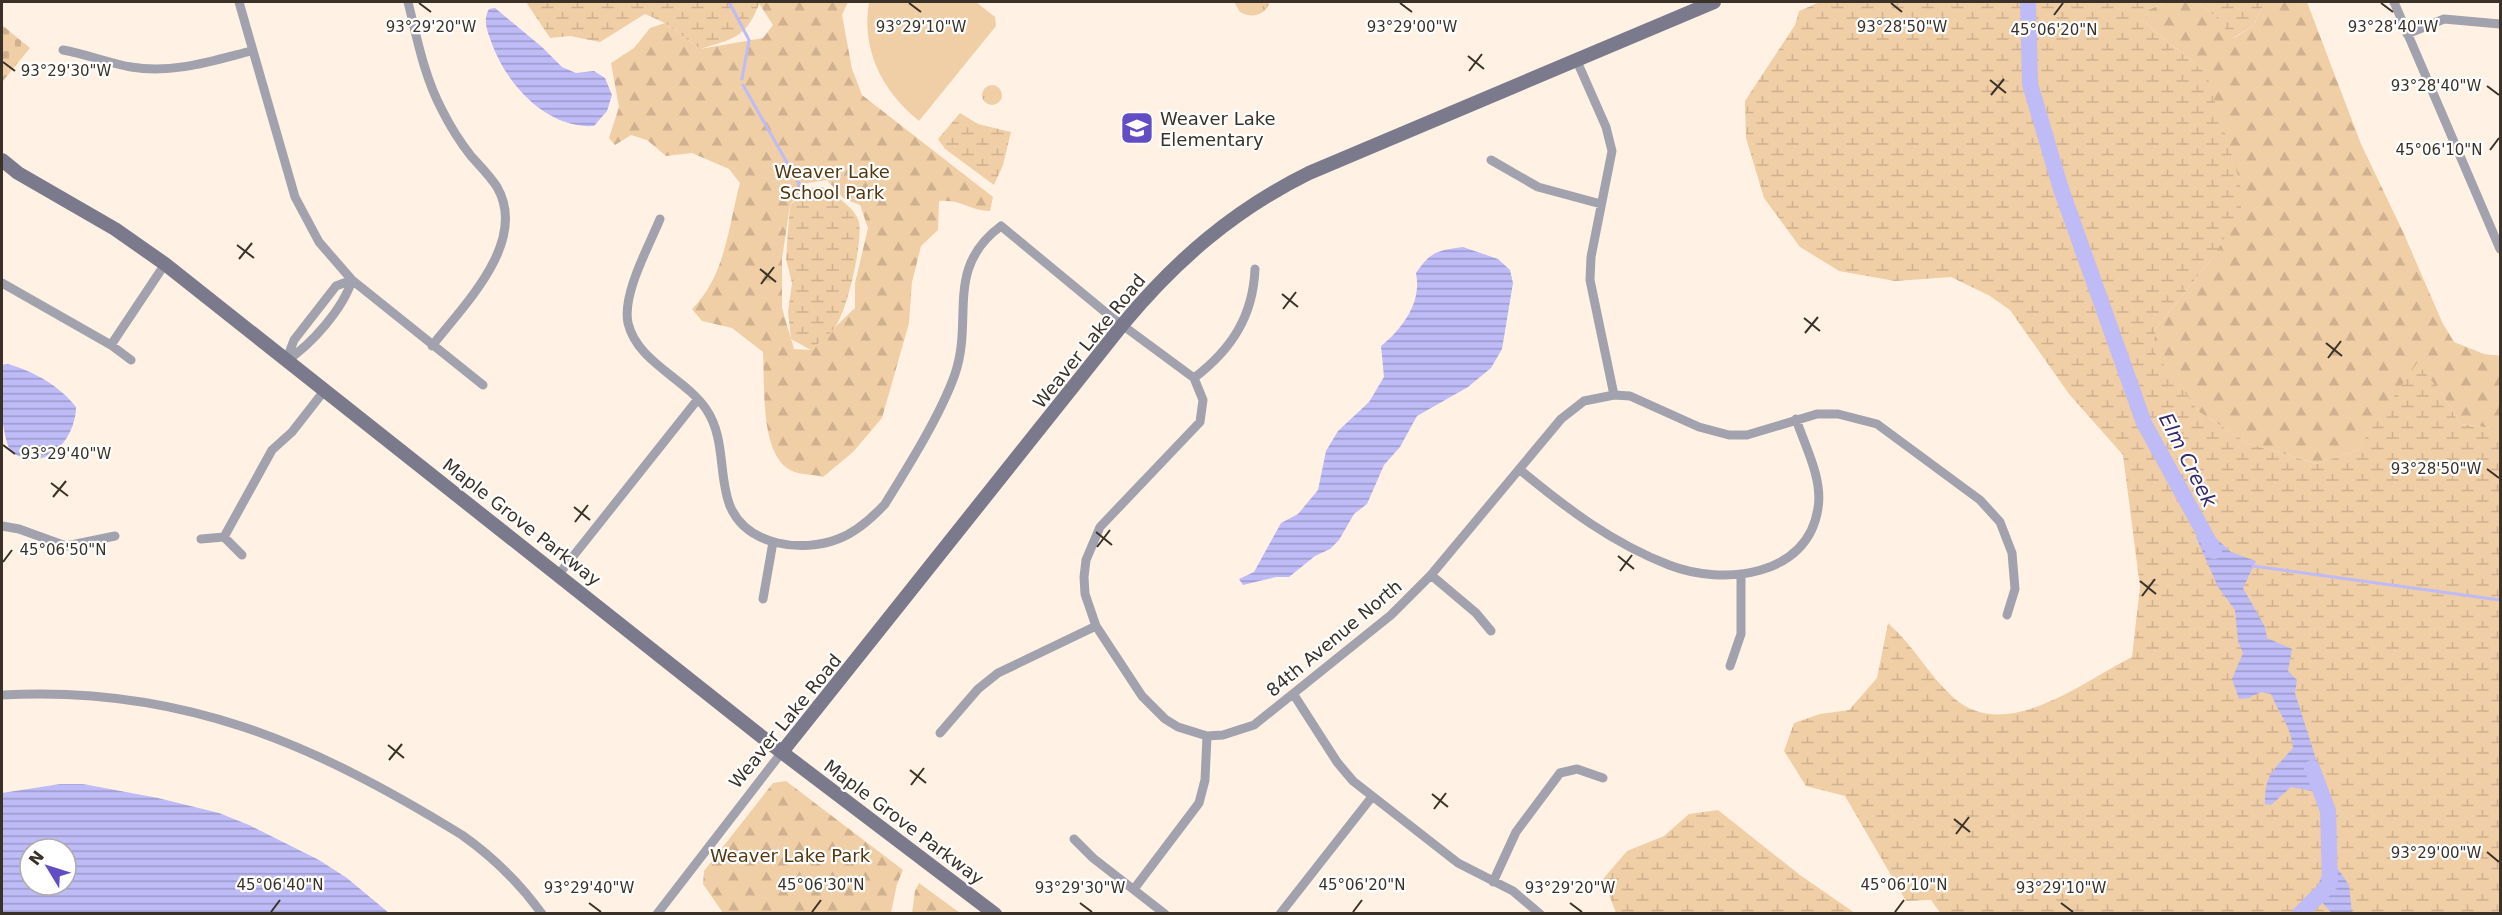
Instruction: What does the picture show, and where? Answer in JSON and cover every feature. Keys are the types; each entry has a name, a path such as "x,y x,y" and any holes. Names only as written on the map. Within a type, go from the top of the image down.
{"main road":[{"name":"Weaver Lake Road","path":"782,752 1123,324 1196,245 1272,192 1326,165 1714,2"},
{"name":"Maple Grove Parkway","path":"2,160 18,173 115,229 165,264 782,752 995,914"},
{"name":"Maple Grove Parkway","path":"2,170 18,173"}],"street":[{"path":"239,2 251,51 295,197 319,242 352,280 483,385"},
{"path":"408,2 422,57 441,109 470,154 497,187 506,213 502,241 487,273 432,346"},
{"path":"2394,2 2500,249"},
{"path":"2407,34 2444,19 2500,24"},
{"path":"63,51 116,64 151,69 186,67 251,51"},
{"path":"1575,59 1606,128 1612,151 1591,257 1590,280 1614,395 1630,396 1699,427 1729,435 1747,435 1817,414 1838,414 1877,424 1991,510 2008,537 2012,553 2015,589 2007,615"},
{"path":"1491,160 1538,187 1601,204"},
{"path":"660,219 630,294 628,322 639,346 698,399 714,423 729,504 735,516 753,533 773,542 801,545 838,539 871,519 885,504 955,375 963,337 962,296 966,276 974,256 1001,226 1194,378 1203,400 1200,422 1192,433 1111,514 1091,543 1086,560 1084,585 1096,626 1153,709 1178,728 1207,736 1205,780 1199,803 1134,889"},
{"path":"111,345 165,264"},
{"path":"1194,378 1226,349 1239,331 1249,310 1255,268"},
{"path":"286,361 305,349 347,294 352,280"},
{"path":"286,361 294,339 336,286 352,280"},
{"path":"2,283 111,345 131,360"},
{"path":"224,537 272,450 292,432 324,391"},
{"name":"84th Avenue North","path":"1207,736 1223,735 1254,725 1391,615 1431,575 1571,410 1584,401 1614,395"},
{"path":"559,574 698,399"},
{"path":"1520,469 1584,520 1636,550 1684,570 1702,574 1741,574 1765,570 1781,563 1806,539 1814,522 1818,489 1796,419"},
{"path":"2,526 19,529 66,546 115,536"},
{"path":"201,539 224,537 242,555"},
{"path":"764,599 773,542"},
{"path":"1730,666 1741,634 1741,574"},
{"path":"1431,575 1476,613 1491,631"},
{"path":"940,733 978,689 998,673 1096,626"},
{"path":"2,695 93,694 142,700 193,711 287,742 462,835 487,853 510,875 542,914"},
{"path":"1294,695 1337,762 1371,798 1458,863 1513,891 1540,914"},
{"name":"Weaver Lake Road","path":"657,914 782,752"},
{"path":"1493,882 1516,832 1560,773 1577,770 1603,778"},
{"path":"1280,914 1371,798"},
{"path":"1074,839 1093,858 1166,914"}],"green space":[{"path":"526,2 758,2 759,4 749,24 737,36 700,49 665,23 645,14 600,42 570,36 550,38"},
{"name":"Weaver Lake School Park","path":"758,2 848,2 842,15 852,69 862,95 993,197 990,211 939,201 938,230 921,246 912,282 909,323 882,418 853,452 823,477 791,470 778,459 768,431 764,397 763,352 732,328 702,321 692,309 703,296 719,266 740,183 729,169 692,153 666,156 647,140 631,135 615,145 609,138 619,107 611,63 634,48 650,28 665,23 700,49 763,38 773,25","holes":["827,180 843,198 860,205 868,228 855,283 855,308 811,350 794,349 782,308 782,259 790,205 807,183"]},
{"path":"869,2 976,2 995,17 996,26 919,121 894,96 877,68 868,37"},
{"path":"1234,2 1270,2 1262,13 1249,15 1240,12"},
{"path":"1820,2 2166,2 2148,10 2146,24 2206,73 2240,182 2241,209 2214,256 2156,328 2153,350 2199,412 2248,443 2317,464 2357,450 2417,363 2441,392 2460,424 2500,429 2500,913 1941,914 1931,900 1906,901 1845,796 1806,786 1784,751 1794,723 1820,714 1849,710 1877,678 1888,623 1955,699 1976,711 1998,714 2021,711 2045,704 2132,657 2140,587 2123,455 2069,394 2010,310 1990,296 1951,277 1895,281 1839,271 1800,247 1764,198 1746,138 1745,101 1795,25 1799,11"},
{"path":"2166,2 2197,2 2214,15 2234,38 2253,26 2265,2 2307,2 2361,144 2404,234 2442,322 2454,342 2484,354 2500,356 2500,429 2460,424 2441,392 2380,418 2357,450 2317,464 2248,443 2199,412 2152,350 2156,328 2214,256 2206,73 2146,24 2148,10"},
{"path":"2197,2 2265,2 2253,26 2233,38 2214,15"},
{"path":"2,25 30,48 2,82"},
{"path":"988,85 996,85 1002,91 1002,99 996,105 988,105 982,99 982,91"},
{"path":"960,113 978,124 1011,132 1003,165 994,185 945,149 938,139"},
{"path":"823,187 853,211 859,222 860,231 854,274 846,303 832,331 811,350 791,339 788,312 792,283 786,259 790,205 809,188"},
{"name":"Weaver Lake Park","path":"786,781 903,870 897,884 891,913 723,913 703,884 704,871 773,783"},
{"path":"1718,810 1800,875 1853,913 1616,913 1603,879 1627,851 1664,836 1689,814"},
{"path":"919,883 960,913 912,913 915,891"}],"water":[{"path":"495,8 562,67 576,73 594,71 605,78 612,95 607,111 594,126 577,125 560,120 531,102 518,89 499,59 487,31 487,13 489,9"},
{"path":"1463,247 1498,259 1510,270 1513,283 1502,349 1491,368 1468,387 1417,416 1400,447 1384,465 1367,504 1354,514 1339,540 1330,549 1315,556 1289,577 1276,577 1243,585 1239,579 1254,572 1281,523 1298,514 1318,490 1326,451 1338,431 1369,402 1384,377 1381,346 1397,331 1409,314 1416,294 1416,273 1435,253"},
{"path":"8,364 45,380 62,392 76,407 72,427 67,437 54,452 45,457 24,458 17,456 9,448 4,429 1,397 2,365"},
{"path":"2208,531 2231,552 2256,561 2243,588 2265,627 2267,638 2292,649 2288,671 2297,680 2295,693 2324,784 2312,791 2291,787 2271,805 2265,804 2269,778 2293,748 2292,740 2271,694 2261,692 2249,698 2239,699 2232,679 2243,653 2238,641 2235,610 2218,587 2196,537"},
{"path":"60,784 83,784 158,798 219,813 249,825 319,860 347,878 389,913 2,913 2,793"},
{"path":"2338,869 2349,885 2352,913 2332,913 2320,897 2318,888 2321,877"}],"waterway":[{"path":"729,2 749,40 742,79"},
{"name":"Elm Creek","path":"2028,2 2030,84 2061,189 2144,423 2214,551"},
{"path":"743,85 803,191"},
{"path":"2253,566 2500,600"},
{"name":"Elm Creek","path":"2300,914 2330,884 2328,811 2312,768"}],"place":[{"name":"Weaver Lake Elementary","path":"1137,128"}]}
